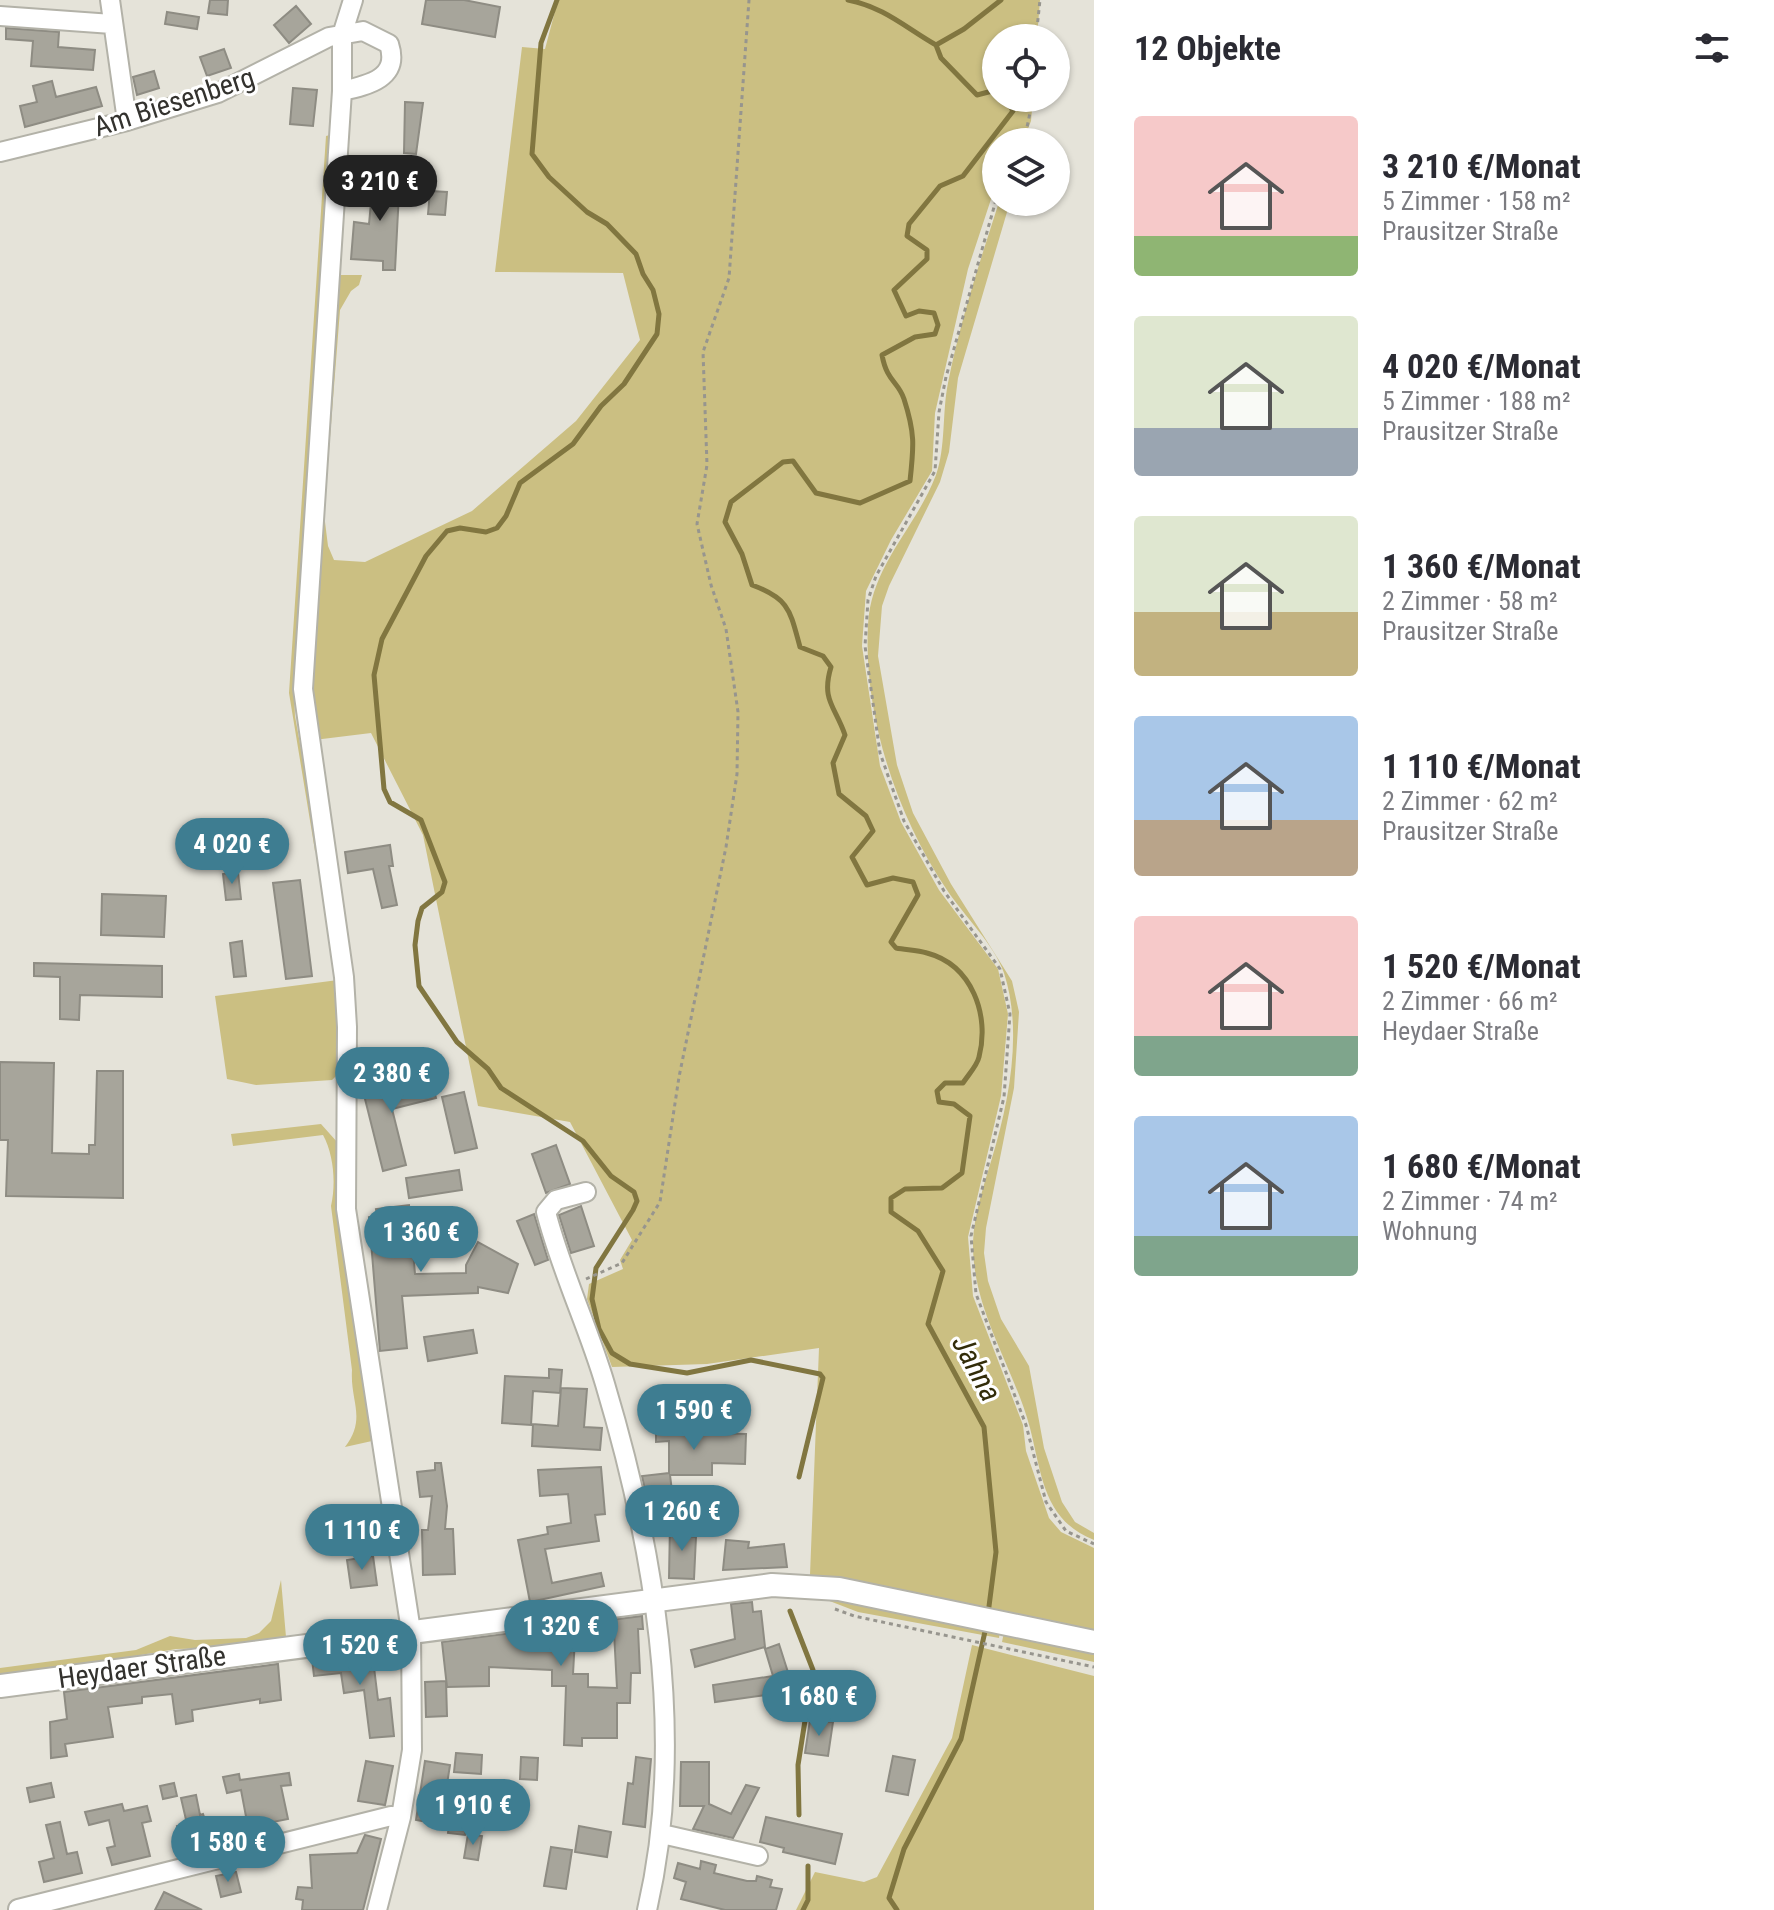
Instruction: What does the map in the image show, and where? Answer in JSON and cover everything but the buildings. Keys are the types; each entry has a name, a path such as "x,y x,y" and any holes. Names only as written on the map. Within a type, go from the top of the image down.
{"main road":[{"name":"Heydaer Straße","path":"0,1686 772,1585 807,1585 1094,1642"}],"street":[{"path":"110,0 127,121"},
{"path":"353,0 342,35 342,91 303,689 339,935 347,1027 346,1209 411,1631 412,1750 401,1817 377,1910"},
{"path":"0,16 112,24"},
{"path":"342,35 363,31 378,35 389,44 393,56 389,72 372,84 342,91"},
{"name":"Am Biesenberg","path":"0,152 127,121 218,93 329,37 342,35"},
{"path":"586,1192 556,1200 546,1212 607,1391 655,1599 665,1714 662,1834 647,1910"},
{"path":"0,1901 19,1910 391,1816 401,1817"},
{"path":"662,1834 758,1856"}],"path":[{"path":"570,1286 622,1263 660,1202 679,1077 726,847 737,774 738,712 729,643 697,524 707,465 703,352 729,278 749,0"},
{"path":"1037,24 1040,0"},
{"path":"991,216 946,377 939,412 935,471 876,576 868,600 865,646 880,753 904,821 944,891 1000,969 1010,1014 1004,1097 971,1236 976,1294 1026,1425 1046,1502 1066,1531 1094,1544"},
{"path":"967,1639 1094,1667"}],"shaded area":[{"path":"558,0 1040,0 1038,24 982,24 982,112 1032,112 1031,121 1028,128 982,128 982,216 985,216 968,269 935,413 932,471 891,540 866,591 862,646 880,766 901,822 939,890 998,969 1008,1014 1001,1096 968,1237 973,1296 1023,1425 1026,1451 1049,1518 1061,1532 1094,1548 1094,1631 810,1575 819,1348 707,1364 612,1367 587,1299 589,1284 623,1269 620,1260 632,1240 570,1122 478,1106 423,835 371,733 314,740 310,715 337,275 362,275 359,285 351,291 340,310 324,514 328,546 334,560 365,562 472,511 576,421 640,340 623,273 495,272 522,47 545,49"},
{"path":"330,135 294,693 295,716 319,850 315,851 289,693 326,136"},
{"path":"995,216 1006,216 958,378 949,452 940,482 882,606 878,656 897,765 913,813 951,884 1012,981 1019,1012 1014,1088 986,1228 984,1253 988,1281 1001,1319 1029,1366 1044,1448 1062,1502 1075,1522 1094,1533 1094,1540 1064,1521 1047,1494 1023,1405 986,1314 974,1267 975,1221 1004,1114 1012,1066 1010,995 999,962 947,890 913,830 887,764 871,694 868,625 871,604 886,565 936,475 943,441 946,394 971,292"},
{"path":"338,980 339,1073 332,1080 256,1085 227,1079 215,996"},
{"path":"321,1124 338,1143 345,1255 372,1441 345,1447 355,1427 356,1410 331,1206 333,1170 330,1151 323,1135 233,1146 231,1134"},
{"path":"281,1580 286,1637 218,1648 176,1649 48,1671 0,1674 0,1668 136,1650 170,1636 195,1640 246,1638 259,1633 271,1621"},
{"path":"814,1595 1000,1630 999,1638 858,1612"},
{"path":"1004,1632 1094,1651 1094,1662 1002,1642"},
{"path":"972,1645 1094,1676 1094,1910 796,1910 815,1872 864,1882 877,1877 952,1738"}],"waterway":[{"path":"557,0 541,43 532,154 549,177 587,212 607,224 636,254 653,290 659,314 657,334 624,384 601,406 573,444 520,483 506,516 497,528 486,532 460,528 447,531 426,556 382,639 374,675 384,789 390,802 421,820 445,882 442,892 422,908 418,921 415,945 419,986 457,1042 488,1069 501,1088 583,1141 611,1176 634,1192 637,1201 633,1210 596,1268 592,1299 599,1329 612,1353 630,1364 687,1373 751,1360 820,1374 823,1378 799,1477"},
{"path":"848,0 884,13 936,45"},
{"name":"Jahna","path":"982,94 977,95 941,58 936,45 964,29 1001,0"},
{"name":"Jahna","path":"988,1614 996,1552 984,1427 928,1324 943,1271 918,1231 891,1212 891,1198 905,1189 942,1188 962,1173 970,1116 954,1104 939,1102 937,1091 945,1083 963,1083 976,1064 982,1041 979,1009 974,994 956,968 927,953 896,948 891,942 918,895 913,882 893,878 867,885 852,857 873,831 866,816 839,794 833,763 845,735 828,695 831,667 823,656 800,647 790,615 781,601 752,585 742,554 725,522 731,502 783,462 793,461 816,493 860,503 910,481 912,430 902,393 887,371 882,355 915,337 935,334 938,325 934,313 919,311 906,316 894,290 927,259 927,250 907,236 909,224 940,186 963,176 1012,112"},
{"path":"790,1611 813,1670 798,1765 799,1815"},
{"name":"Jahna","path":"897,1910 889,1898 904,1849 961,1739 986,1627"},
{"path":"803,1910 808,1900 808,1866"}]}
